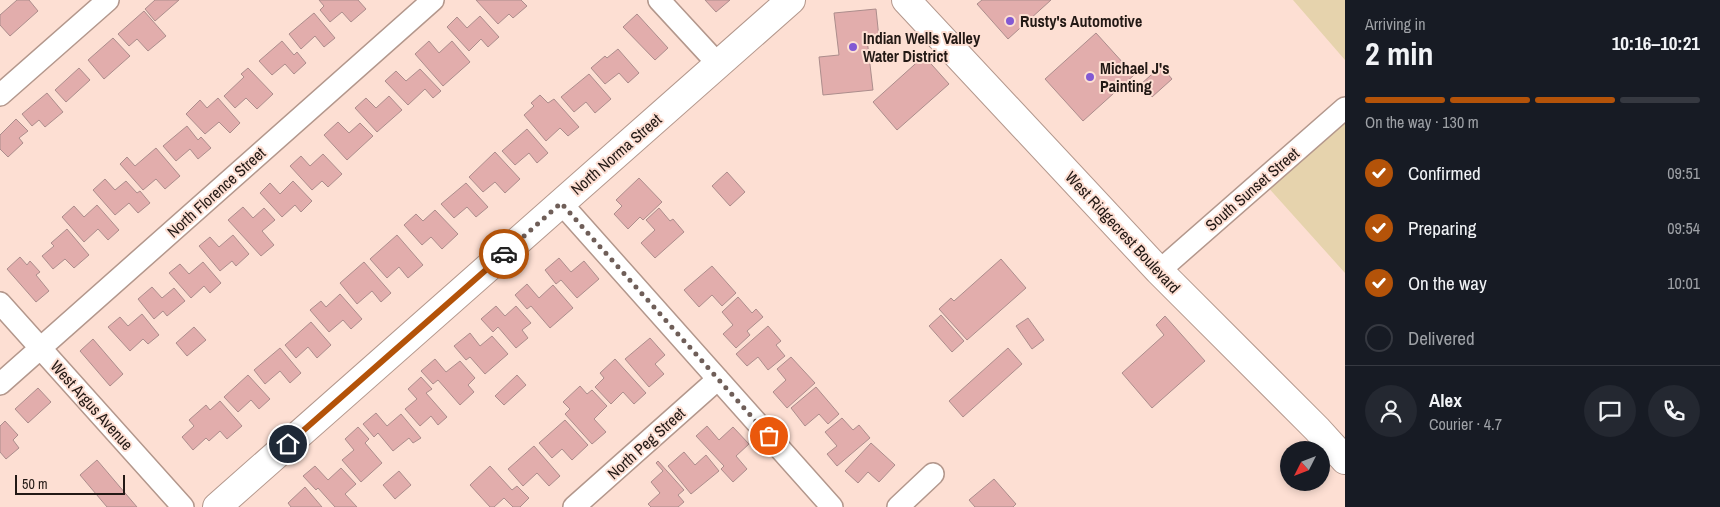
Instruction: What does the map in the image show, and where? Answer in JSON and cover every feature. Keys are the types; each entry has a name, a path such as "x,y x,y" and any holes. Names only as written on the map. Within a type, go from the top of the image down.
{"main road":[{"name":"North Norma Street","path":"217,507 791,0"},
{"name":"West Ridgecrest Boulevard","path":"906,0 1159,271 1317,428 1345,460"}],"street":[{"path":"0,95 108,0"},
{"name":"North Florence Street","path":"0,384 433,0"},
{"path":"659,0 718,64"},
{"name":"South Sunset Street","path":"1159,271 1345,108"},
{"path":"561,203 832,507"},
{"name":"West Argus Avenue","path":"0,303 183,507"},
{"name":"North Peg Street","path":"574,507 718,379"},
{"path":"898,507 933,474"}],"shaded area":[{"path":"1293,0 1345,0 1345,60"},
{"path":"1345,113 1345,273 1266,185"}],"building":[{"path":"17,0 29,0 38,11 10,36 0,25 0,15"},
{"path":"155,0 179,0 155,21 145,9"},
{"path":"319,0 358,0 366,9 351,22 342,12 330,22 320,10 324,6"},
{"path":"476,0 521,0 527,6 513,18 509,14 498,24"},
{"path":"705,0 730,0 716,12"},
{"name":"Rusty's Automotive","path":"982,0 1051,0 1008,39 977,4"},
{"name":"Indian Wells Valley Water District","path":"876,9 879,38 867,39 873,90 823,95 819,57 839,55 834,13"},
{"path":"144,11 166,36 148,51 137,39 129,46 118,34"},
{"path":"314,13 335,38 324,47 315,36 301,49 289,34"},
{"path":"637,14 668,48 655,60 623,27"},
{"path":"480,16 499,37 488,47 481,39 469,51 447,27 457,17 467,28"},
{"name":"Michael J's Painting","path":"1096,33 1134,75 1083,121 1045,79"},
{"path":"113,38 130,56 104,79 88,60"},
{"path":"282,41 294,55 297,52 306,63 294,74 285,64 272,75 259,61"},
{"path":"429,41 439,53 452,41 470,62 443,86 415,54"},
{"path":"618,49 639,73 628,83 619,73 605,84 591,68 605,56 607,58"},
{"path":"924,56 949,84 897,130 873,102"},
{"path":"1161,66 1172,79 1152,97 1141,84"},
{"path":"79,68 90,80 66,102 55,90"},
{"path":"248,68 273,94 257,109 246,98 235,108 224,96 244,77 241,74"},
{"path":"420,69 441,91 433,98 425,89 408,105 385,81 396,71 406,81"},
{"path":"589,74 611,99 595,113 586,102 574,112 561,97"},
{"path":"47,93 63,112 45,127 39,120 32,126 22,114"},
{"path":"540,95 548,103 554,99 579,127 568,136 560,128 546,141 524,115 534,106 531,103"},
{"path":"389,96 402,110 377,132 355,108 366,98 376,108"},
{"path":"218,98 240,123 230,133 219,122 205,134 186,114 200,100 207,108"},
{"path":"16,119 28,131 19,138 23,143 8,157 0,149 0,135"},
{"path":"338,122 349,133 360,123 373,136 347,160 324,135"},
{"path":"187,126 198,140 201,137 211,148 198,159 190,149 176,161 163,146"},
{"path":"527,129 548,153 537,163 529,153 515,165 502,151"},
{"path":"156,148 180,176 165,189 156,179 143,190 120,164 127,157 135,166"},
{"path":"495,152 520,179 505,193 495,182 483,192 469,177"},
{"path":"323,154 342,174 328,187 322,181 312,190 290,166 301,156 310,166"},
{"path":"727,172 745,192 730,206 712,186"},
{"path":"639,178 662,202 643,220 640,217 628,229 614,214 622,206 616,200"},
{"path":"105,179 115,190 126,181 137,193 140,191 150,203 138,213 129,203 115,215 93,190"},
{"path":"293,181 312,201 301,212 295,205 282,217 260,193 270,183 280,194"},
{"path":"466,183 488,207 476,217 467,207 454,218 441,204"},
{"path":"97,205 119,230 108,240 98,229 84,242 62,217 74,206 84,217"},
{"path":"243,207 253,218 264,208 275,220 262,231 274,245 261,256 228,220"},
{"path":"659,208 670,221 673,219 684,232 655,258 641,243 655,230 646,220"},
{"path":"435,210 458,234 442,249 431,237 422,245 404,225 416,214 423,221"},
{"path":"67,229 89,255 74,268 65,259 53,269 42,256 54,246 51,243"},
{"path":"233,235 249,254 236,266 232,261 220,271 199,246 210,237 219,247"},
{"path":"397,235 423,265 408,278 399,267 387,278 370,259"},
{"path":"20,257 27,265 30,261 40,272 36,275 49,291 36,302 7,269"},
{"path":"559,258 571,272 584,261 599,279 577,298 561,280 556,284 545,270"},
{"path":"1001,259 1026,288 967,340 939,309 951,298 954,301"},
{"path":"203,262 221,283 210,293 204,286 191,298 169,273 180,264 189,274"},
{"path":"364,262 391,293 381,302 372,291 357,304 340,283"},
{"path":"712,266 736,293 722,306 712,295 699,307 684,290"},
{"path":"527,284 539,298 553,285 573,308 550,328 531,306 527,309 515,295"},
{"path":"152,287 162,298 174,288 185,301 167,316 163,311 154,319 138,299"},
{"path":"340,294 362,319 351,329 343,320 329,332 310,310 321,301 326,307"},
{"path":"738,297 752,313 756,309 763,317 747,331 750,335 736,348 723,334 733,325 722,312"},
{"path":"496,306 505,316 516,306 531,323 522,330 528,338 516,348 498,327 493,332 481,319"},
{"path":"142,314 159,335 148,344 143,339 130,351 108,327 120,317 128,326"},
{"path":"941,315 964,341 952,352 929,326"},
{"path":"1165,316 1205,361 1152,408 1122,373 1164,335 1156,325"},
{"path":"1028,318 1044,340 1032,349 1016,326"},
{"path":"311,322 331,345 317,358 308,347 296,358 285,345"},
{"path":"768,326 781,341 776,345 785,356 768,370 758,357 747,366 736,354"},
{"path":"194,327 206,340 187,356 176,343"},
{"path":"470,333 480,346 492,336 508,354 485,374 470,357 466,360 454,346"},
{"path":"650,338 665,355 655,364 664,374 649,387 625,359"},
{"path":"93,339 123,374 110,386 80,351"},
{"path":"280,348 301,373 290,383 280,371 265,384 254,370"},
{"path":"1008,348 1022,364 963,417 949,401"},
{"path":"791,357 815,383 787,408 773,392 786,380 777,369"},
{"path":"435,359 446,372 460,361 475,378 468,385 474,392 460,405 438,380 433,384 421,371"},
{"path":"615,359 646,393 634,404 623,392 611,404 595,387 604,378 600,373"},
{"path":"248,375 270,399 259,409 251,400 238,412 224,397"},
{"path":"517,375 526,385 504,405 495,396"},
{"path":"421,377 432,389 426,393 447,417 438,425 431,416 420,426 405,409 417,399 408,389"},
{"path":"580,386 587,394 592,390 607,406 594,419 606,432 592,444 565,414 570,409 563,402"},
{"path":"816,387 839,414 828,424 819,414 805,426 791,408"},
{"path":"38,388 51,402 28,423 15,409"},
{"path":"220,401 242,426 227,439 220,431 209,441 206,438 193,450 182,437 194,426 189,420 206,405 210,410"},
{"path":"376,413 387,426 401,414 421,438 413,443 409,438 393,451 378,433 374,437 363,424"},
{"path":"842,418 853,430 859,425 870,438 837,466 827,454 837,446 825,432"},
{"path":"565,420 588,445 572,460 562,449 552,458 539,443"},
{"path":"5,421 18,435 13,440 19,448 6,459 0,452 0,426"},
{"path":"707,426 719,440 733,427 749,444 736,456 747,469 733,482 721,469 724,466 696,436"},
{"path":"358,427 369,439 365,443 382,463 361,482 342,460 354,450 345,439"},
{"path":"871,443 895,465 879,482 868,472 858,483 845,471"},
{"path":"534,446 560,476 549,486 537,473 523,486 508,469"},
{"path":"684,452 695,465 706,455 719,471 691,494 668,466"},
{"path":"97,460 137,507 107,507 80,475"},
{"path":"658,461 684,490 678,495 684,502 678,507 651,507 648,504 660,493 651,482 663,471 656,463"},
{"path":"315,466 328,480 341,468 356,484 345,494 357,507 335,507 318,488 316,490 303,476"},
{"path":"490,466 512,490 517,486 529,498 520,507 513,507 504,498 494,507 490,507 470,485"},
{"path":"399,471 411,485 395,499 383,485"},
{"path":"994,479 1016,504 1013,507 975,507 969,500"},
{"path":"305,487 322,507 291,507 288,503"}],"way so far":[{"path":"504,254 561,203 769,436"}],"place":[{"name":"Rusty's Automotive","path":"1010,21"},
{"name":"Indian Wells Valley Water District","path":"853,47"},
{"name":"Michael J's Painting","path":"1090,77"}],"route":[{"path":"288,444 504,254"}]}
